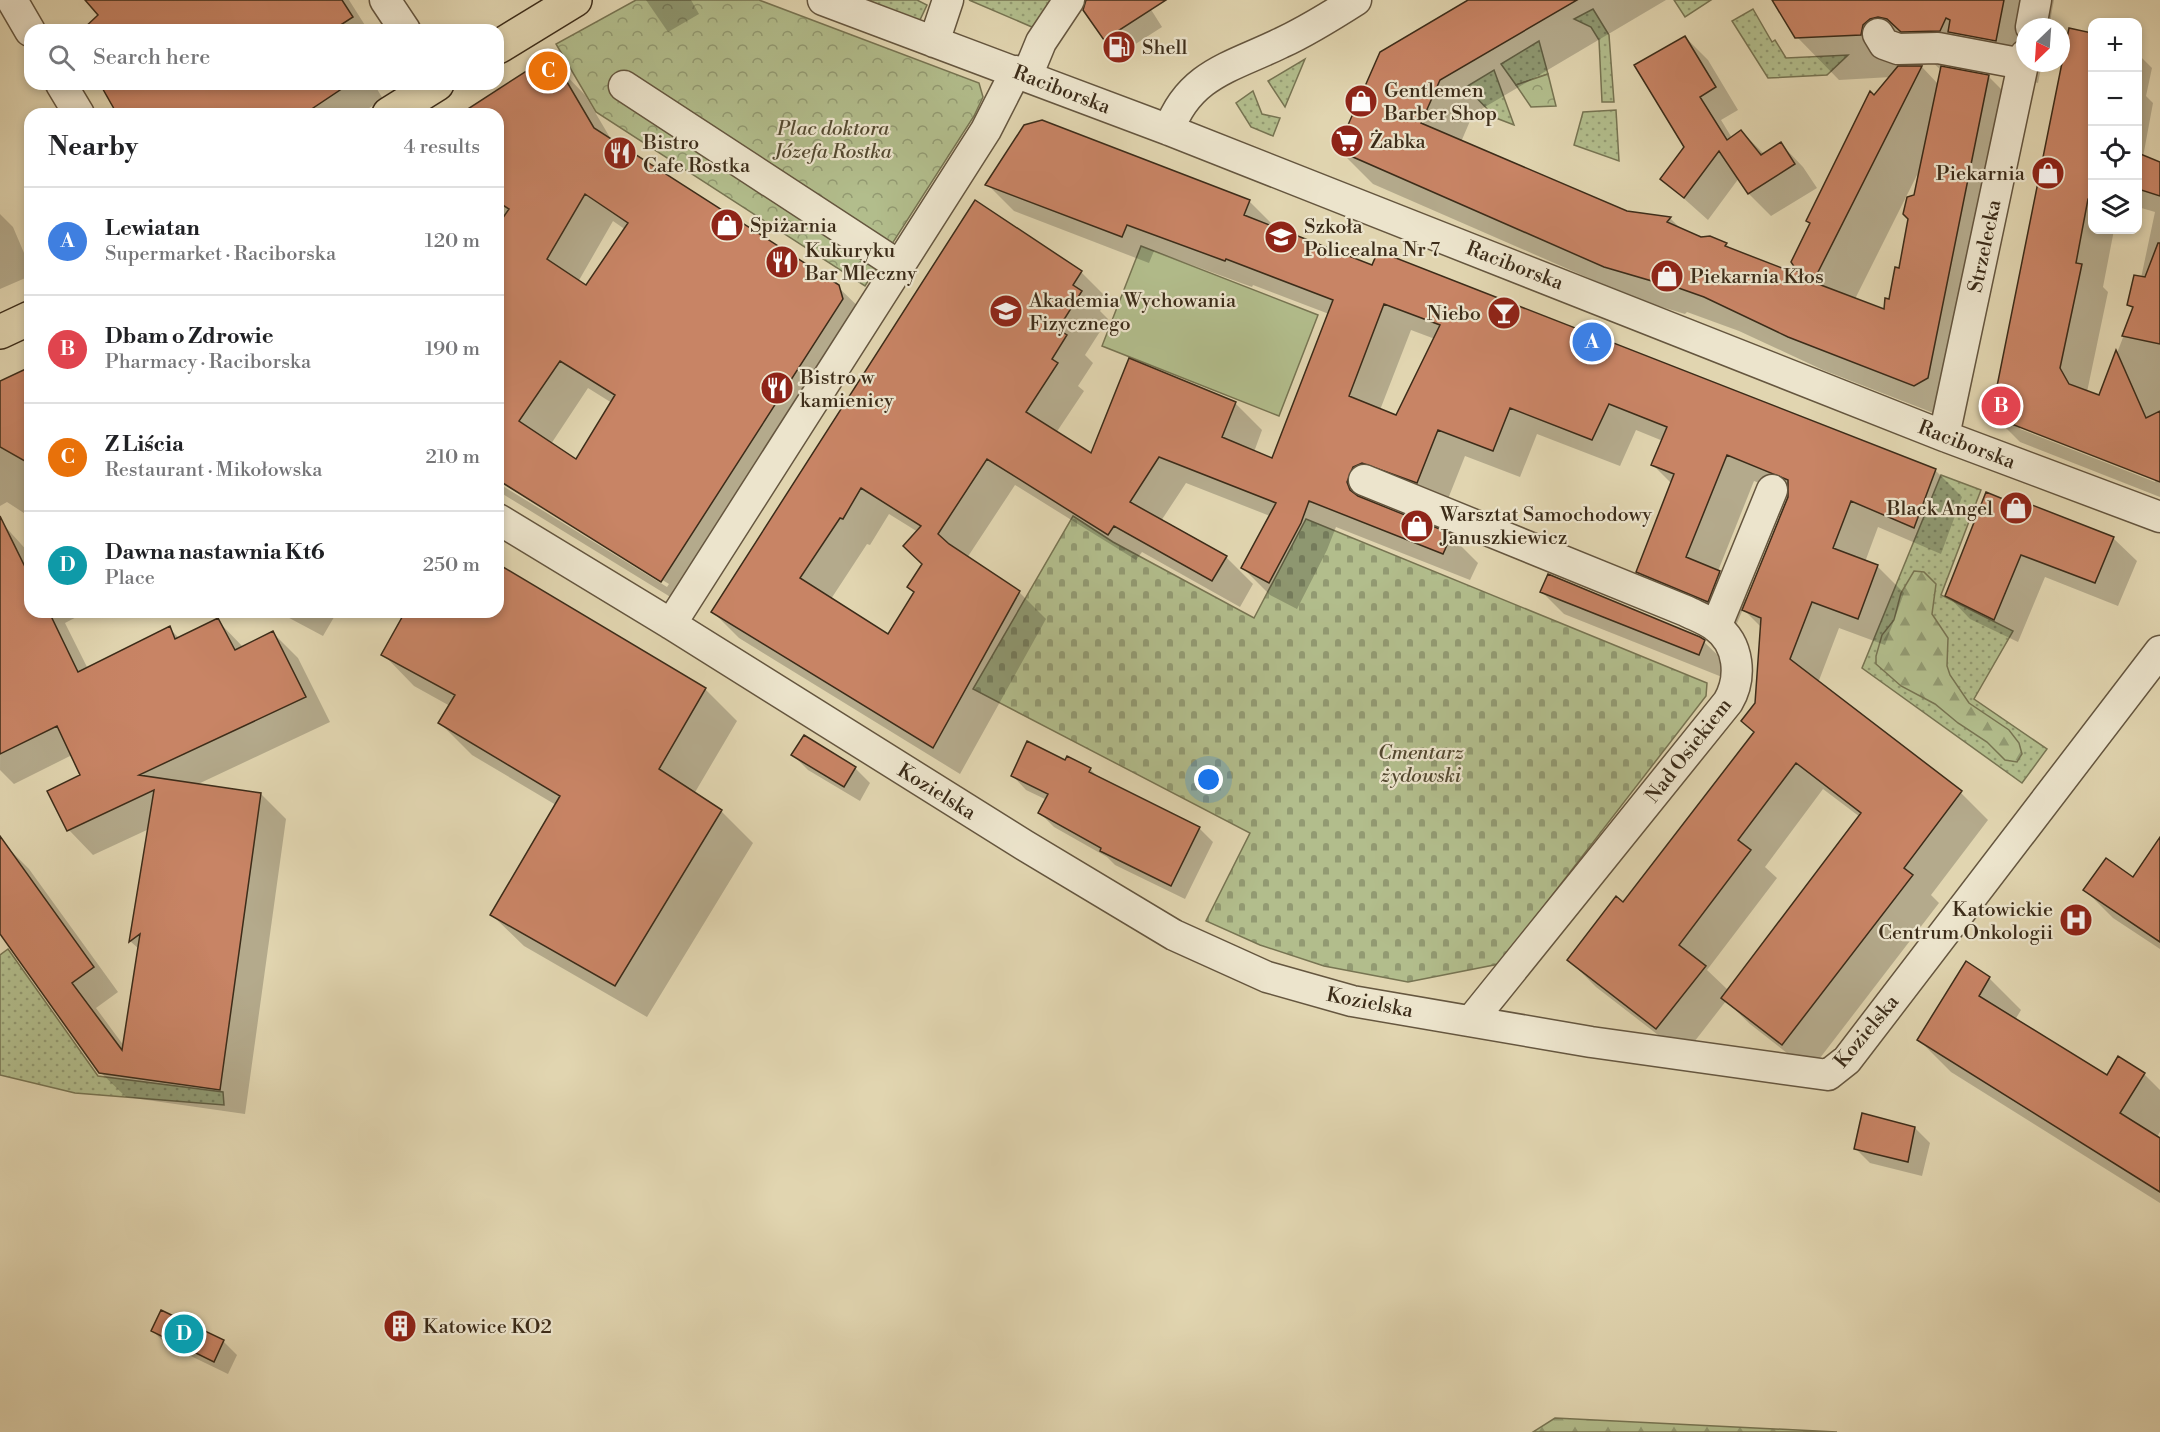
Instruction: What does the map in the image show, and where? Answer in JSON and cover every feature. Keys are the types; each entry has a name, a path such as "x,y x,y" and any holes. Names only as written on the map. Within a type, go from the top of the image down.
{"main road":[{"path":"504,43 574,0"},
{"path":"399,108 428,90"},
{"path":"0,332 24,321"}],"street":[{"path":"12,0 26,24"},
{"path":"385,0 401,24"},
{"path":"934,42 948,0"},
{"path":"671,624 897,265 1069,0"},
{"path":"1169,130 1177,107 1202,81 1245,57 1308,30 1356,0"},
{"path":"2033,18 2036,0"},
{"name":"Raciborska","path":"824,2 1169,130 1944,436 2160,517"},
{"path":"1878,34 1884,44 1889,47 1938,48 2016,58"},
{"name":"Strzelecka","path":"1944,436 2021,72"},
{"path":"624,86 897,265"},
{"path":"65,90 75,108"},
{"name":"Nad Osiekiem","path":"1364,480 1686,611 1716,627 1729,642 1737,669 1738,681 1728,702 1471,1021"},
{"path":"1716,627 1772,490"},
{"name":"Kozielska","path":"504,523 671,624 1024,846 1174,935 1267,977 1352,1001 1592,1042 1828,1075 1847,1060 2160,651"}],"green space":[{"name":"Plac doktora Józefa Rostka","path":"636,0 759,0 979,83 983,97 974,116 865,286 596,112 556,44"},
{"path":"868,0 917,0 927,5 919,22"},
{"path":"969,0 1058,0 1032,27"},
{"path":"1674,0 1711,0 1685,17"},
{"path":"1593,9 1609,35 1614,102 1602,102 1599,40 1591,27 1574,19"},
{"path":"1753,9 1772,42 1775,40 1786,58 1848,55 1827,75 1768,78 1732,21"},
{"path":"1539,41 1548,74 1516,85 1501,64"},
{"path":"1305,59 1285,107 1268,81"},
{"path":"1494,70 1514,125 1496,118 1466,87"},
{"path":"1548,74 1556,106 1531,107 1516,85"},
{"path":"1253,91 1262,114 1280,118 1273,136 1251,127 1236,103"},
{"path":"1616,110 1619,161 1574,145 1583,112"},
{"path":"1141,246 1318,315 1279,416 1102,346"},
{"path":"1941,475 1981,490 1941,595 2013,631 1974,699 2047,749 2022,783 1862,668"},
{"name":"Cmentarz żydowski","path":"1073,516 1113,542 1254,618 1306,519 1707,683 1706,696 1499,964 1408,982 1324,966 1260,945 1206,921 1250,833 973,689"},
{"path":"1914,571 1924,572 1936,584 1932,614 1948,638 1947,666 1950,675 1969,703 2009,730 2019,743 2022,754 2017,762 2005,760 1987,742 1935,704 1901,686 1876,664 1882,635 1894,620 1901,593"},
{"path":"8,949 98,1076 223,1092 224,1105 75,1093 0,1075 0,955"},
{"path":"1555,1418 1837,1432 1533,1432"}],"building":[{"path":"85,0 342,0 353,17 342,24 88,24 98,15"},
{"path":"1086,0 1166,0 1104,40 1083,10"},
{"path":"1468,0 1577,0 1440,80 1421,123 1627,211 1671,217 1667,222 1701,237 1710,236 1727,243 1725,246 1787,270 1788,267 1797,271 1791,262 1810,223 1806,221 1870,91 1874,95 1898,66 1922,66 1813,282 1884,309 1885,298 1889,299 1895,267 1899,268 1908,219 1903,214 1907,197 1914,195 1941,66 1989,75 1928,378 1914,386 1788,337 1704,297 1653,279 1652,281 1604,267 1337,150 1380,52"},
{"path":"1772,0 2004,0 1996,41 1948,32 1950,20 1946,18 1940,31 1901,32 1887,19 1878,17 1870,19 1863,25 1861,35 1795,38"},
{"path":"2070,28 2088,32 2088,199 2076,263 2082,264 2060,368 2069,384 2099,395 2116,350 2146,418 2160,411 2160,482 1991,416 2060,72 2070,72"},
{"path":"1685,36 1716,87 1700,97 1727,140 1741,130 1761,155 1781,142 1795,164 1748,194 1719,151 1684,198 1660,179 1684,147 1634,65"},
{"path":"542,61 557,65 594,128 839,285 843,299 661,582 504,484 504,216 509,209 504,206 504,108 469,108 497,90 504,90 504,86","holes":["585,194 628,223 586,285 547,259","560,361 615,395 576,459 519,421"]},
{"path":"103,90 340,90 313,108 114,108"},
{"path":"1042,120 1250,200 1244,215 1372,265 1378,251 1936,469 1914,528 1851,501 1833,548 1878,565 1858,619 1812,602 1790,659 1962,791 1904,868 1913,875 1782,1045 1721,998 1861,813 1796,763 1738,840 1751,850 1679,945 1706,966 1656,1029 1567,960 1616,896 1623,902 1754,732 1741,721 1755,703 1761,618 1742,610 1788,497 1788,480 1727,455 1686,557 1720,571 1708,602 1636,572 1674,474 1651,465 1667,427 1609,404 1592,440 1510,408 1493,451 1438,430 1417,483 1362,463 1353,467 1347,482 1350,490 1358,496 1452,534 1443,554 1309,501 1301,523 1269,583 1241,568 1276,503 1159,457 1130,502 1227,556 1212,581 1114,526 1108,535 987,459 938,534 949,544 1020,591 933,748 711,612 975,200 1082,271 1073,285 1082,291 1058,329 1067,335 1052,359 1058,363 1026,412 1091,453 1129,358 1236,402 1222,437 1272,458 1333,300 1226,259 1225,261 1127,225 1122,237 985,185 1024,125","holes":["1384,304 1440,325 1396,415 1349,396","861,488 921,526 903,546 922,564 907,587 914,592 888,634 800,578 840,518 843,519"]},
{"path":"2142,155 2160,162 2160,196 2142,190"},
{"path":"2158,243 2160,243 2160,344 2122,336 2133,307 2127,305 2134,275 2145,277"},
{"path":"24,370 24,461 0,447 0,381"},
{"path":"1986,492 2008,501 2009,496 2114,537 2095,583 2021,555 1994,620 1945,596"},
{"path":"0,516 24,565 24,618 52,618 78,672 170,626 175,639 218,618 235,650 273,631 306,697 139,775 261,793 220,1090 99,1073 0,934 0,836 94,967 72,983 122,1050 140,934 129,942 154,790 67,831 47,791 80,775 57,726 0,754"},
{"path":"504,568 706,688 659,769 722,810 615,986 490,915 560,796 438,723 455,695 381,655 402,618 504,618"},
{"path":"1548,574 1700,637 1705,640 1699,655 1540,592"},
{"path":"804,735 856,767 844,787 791,755"},
{"path":"1027,741 1065,760 1067,756 1091,768 1089,772 1200,827 1171,886 1100,851 1101,848 1038,813 1048,794 1011,776"},
{"path":"2160,837 2160,942 2083,890 2106,858 2133,877"},
{"path":"1966,961 1990,977 1979,996 2107,1075 2118,1056 2145,1073 2120,1113 2160,1138 2160,1192 1917,1040"},
{"path":"1862,1113 1915,1127 1908,1162 1854,1149"},
{"path":"161,1310 224,1340 214,1362 151,1331"}],"place":[{"name":"Shell","path":"1119,47"},
{"name":"Z Liścia","path":"548,71"},
{"name":"Gentlemen Barber Shop","path":"1361,101"},
{"name":"Żabka","path":"1347,141"},
{"name":"Bistro Cafe Rostka","path":"620,153"},
{"name":"Piekarnia","path":"2048,173"},
{"name":"Spiżarnia","path":"727,225"},
{"name":"Szkoła Policealna Nr 7","path":"1281,237"},
{"name":"Kukuryku Bar Mleczny","path":"782,262"},
{"name":"Piekarnia Kłos","path":"1667,276"},
{"name":"Akademia Wychowania Fizycznego","path":"1006,311"},
{"name":"Niebo","path":"1504,313"},
{"name":"Lewiatan","path":"1592,342"},
{"name":"Bistro w kamienicy","path":"777,388"},
{"name":"Dbam o Zdrowie","path":"2001,406"},
{"name":"Black Angel","path":"2016,508"},
{"name":"Warsztat Samochodowy Januszkiewicz","path":"1417,526"},
{"name":"Katowickie Centrum Onkologii","path":"2076,920"},
{"name":"Katowice KO2","path":"400,1326"},
{"name":"Dawna nastawnia Kt6","path":"184,1334"}]}
